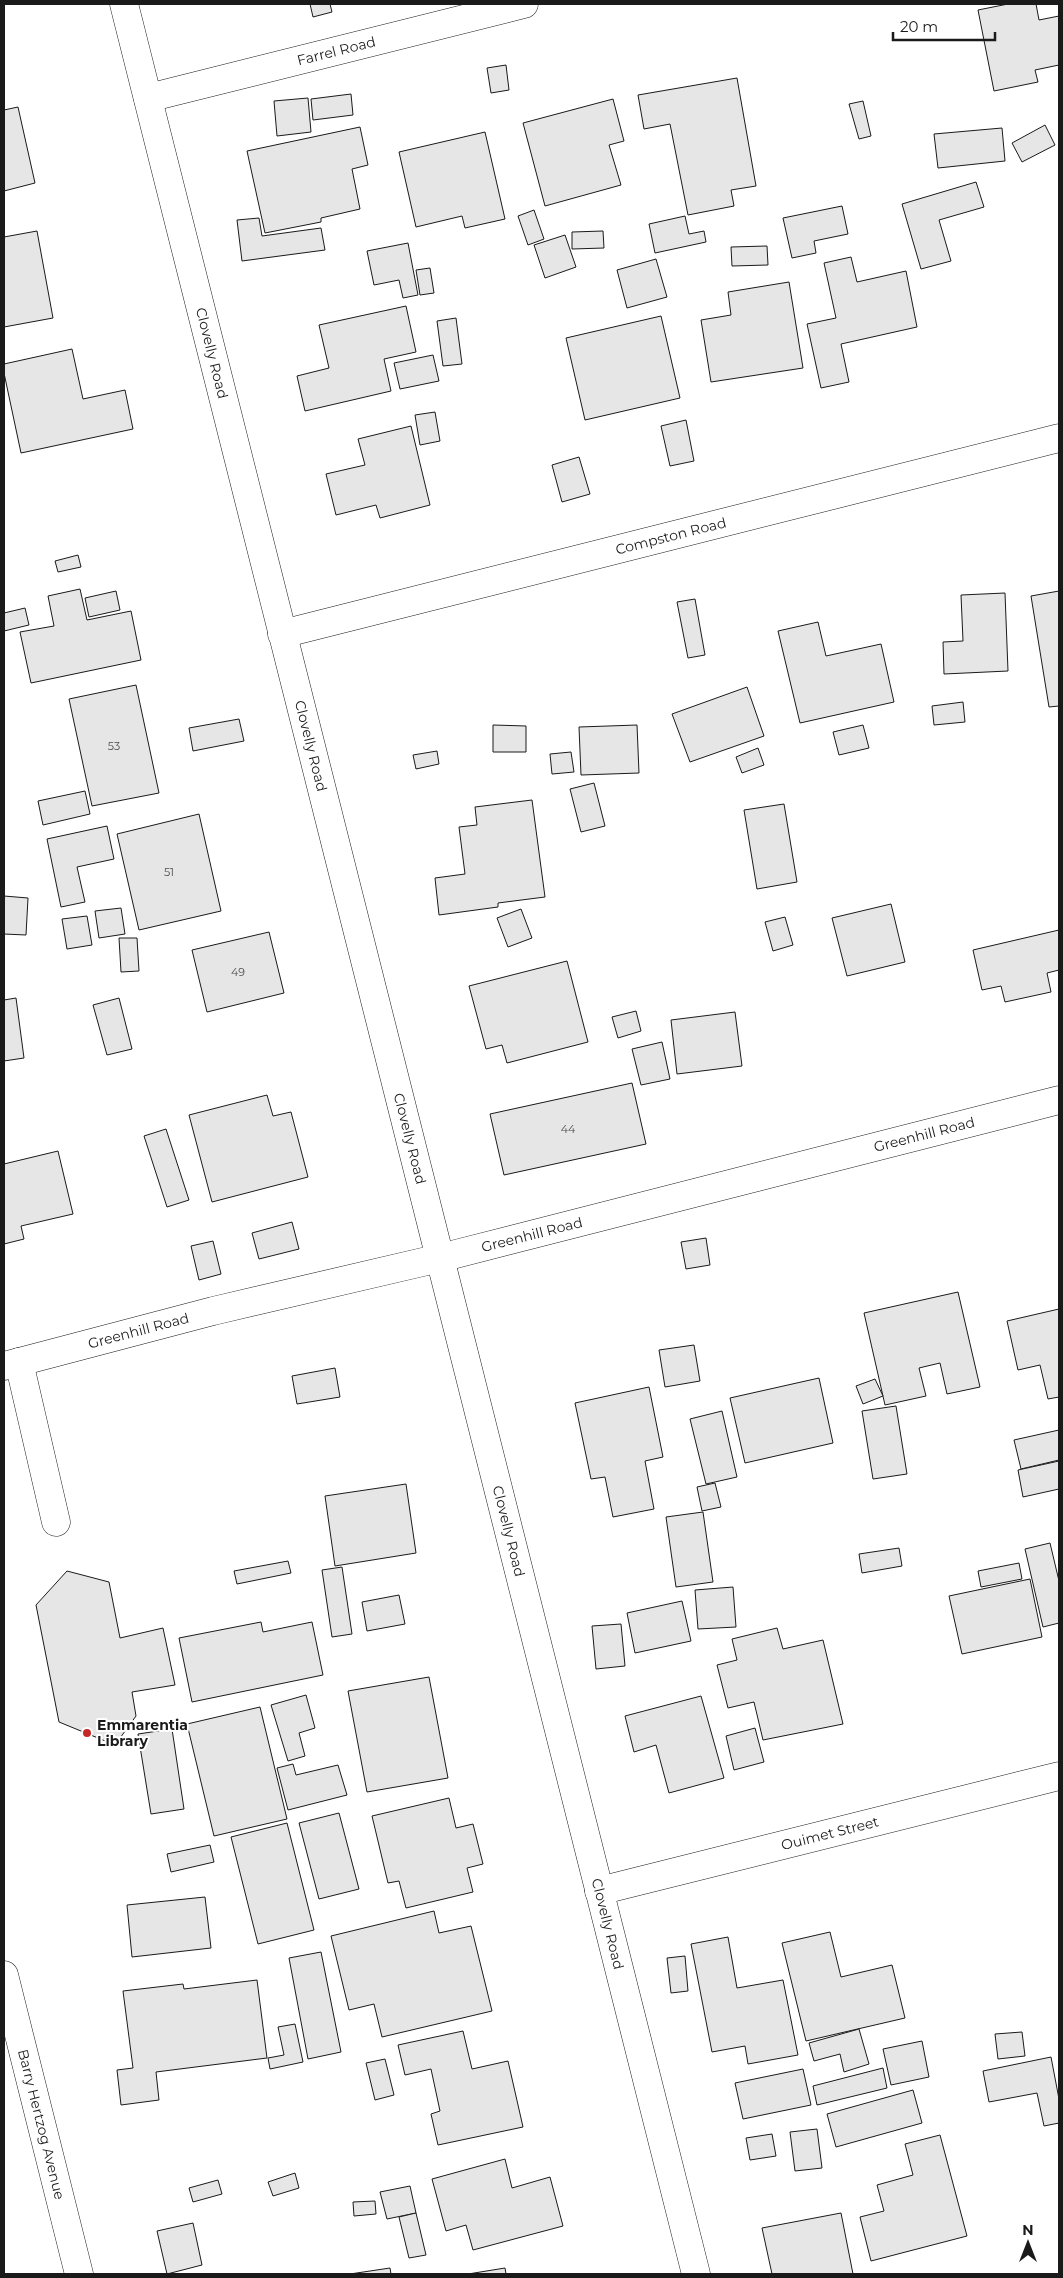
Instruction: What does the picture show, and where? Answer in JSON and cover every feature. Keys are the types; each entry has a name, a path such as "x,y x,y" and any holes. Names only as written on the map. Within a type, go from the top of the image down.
{"street":[{"name":"Clovelly Road","path":"124,4 696,2274"},
{"name":"Farrel Road","path":"148,98 524,4"},
{"name":"Compston Road","path":"282,634 1059,438"},
{"name":"Greenhill Road","path":"11,1364 213,1311 440,1258 1059,1100"},
{"path":"11,1364 56,1522"},
{"name":"Ouimet Street","path":"600,1891 1059,1776"},
{"name":"Barry Hertzog Avenue","path":"4,1975 79,2274"}],"building":[{"path":"310,4 330,4 332,12 313,17"},
{"path":"1008,4 1036,4 1039,20 1059,16 1059,65 1035,70 1038,82 994,91 978,10"},
{"path":"506,65 509,90 491,93 487,68"},
{"path":"737,78 756,186 731,190 734,206 688,215 670,124 644,129 638,95"},
{"path":"351,94 353,115 313,120 311,99"},
{"path":"308,98 311,132 277,136 274,101"},
{"path":"613,99 624,141 609,145 621,185 545,206 523,123"},
{"path":"863,101 871,136 859,139 849,104"},
{"path":"18,107 35,183 4,191 4,110"},
{"path":"1045,125 1055,145 1022,162 1012,143"},
{"path":"360,127 368,165 352,169 360,209 321,218 321,222 265,233 247,151"},
{"path":"1002,128 1005,161 938,168 934,134"},
{"path":"485,132 505,219 465,228 462,216 416,227 399,152"},
{"path":"976,182 984,207 939,220 951,261 921,269 902,204"},
{"path":"842,206 848,234 814,241 816,253 792,258 783,218"},
{"path":"534,210 544,239 528,245 518,216"},
{"path":"685,216 689,234 704,231 706,242 655,253 649,224"},
{"path":"259,218 262,236 321,228 325,250 242,261 237,220"},
{"path":"37,231 53,318 4,327 4,237"},
{"path":"603,231 604,248 572,249 572,232"},
{"path":"565,235 576,267 545,278 534,245"},
{"path":"408,243 418,295 403,298 399,280 374,285 367,251"},
{"path":"767,246 768,265 732,266 731,247"},
{"path":"851,257 857,282 906,271 917,327 841,344 849,382 821,388 807,324 836,318 824,263"},
{"path":"656,259 667,297 627,308 617,270"},
{"path":"430,268 434,293 420,295 416,270"},
{"path":"789,282 803,368 711,382 701,320 731,315 728,292"},
{"path":"406,306 416,352 384,359 391,391 305,411 297,376 329,368 319,325"},
{"path":"661,316 680,398 585,420 566,338"},
{"path":"456,318 462,364 443,366 437,321"},
{"path":"72,349 83,399 125,390 133,429 21,453 4,373 4,364"},
{"path":"433,355 439,381 400,389 394,363"},
{"path":"435,412 440,441 420,445 415,415"},
{"path":"686,420 694,461 670,466 661,426"},
{"path":"411,426 430,505 380,518 376,505 336,515 326,474 365,465 358,439"},
{"path":"579,457 590,494 562,502 552,465"},
{"path":"78,555 81,567 58,572 55,561"},
{"path":"80,589 87,620 131,611 141,660 31,683 20,632 54,626 48,596"},
{"path":"116,591 120,610 89,617 85,598"},
{"path":"1059,591 1059,706 1049,707 1031,596"},
{"path":"1005,593 1008,671 944,674 943,642 963,641 961,595"},
{"path":"695,599 705,655 688,658 677,602"},
{"path":"25,608 29,625 4,631 4,613"},
{"path":"818,622 826,656 881,644 894,702 800,723 778,631"},
{"path":"136,685 159,793 92,806 69,699"},
{"path":"747,687 764,736 690,762 672,714"},
{"path":"963,702 965,722 934,725 932,706"},
{"path":"239,719 244,741 193,751 189,728"},
{"path":"493,725 526,726 526,752 493,752"},
{"path":"637,725 639,773 581,775 579,727"},
{"path":"863,725 869,748 839,755 833,732"},
{"path":"758,748 764,765 742,773 736,757"},
{"path":"437,751 439,764 416,769 413,755"},
{"path":"571,752 574,772 552,774 550,754"},
{"path":"594,783 605,826 581,832 570,789"},
{"path":"85,791 90,814 43,825 38,801"},
{"path":"532,800 545,897 498,903 498,907 439,915 435,878 465,874 459,827 477,825 475,807"},
{"path":"784,804 797,882 757,889 744,810"},
{"path":"199,814 221,911 139,930 117,834"},
{"path":"107,826 114,859 77,867 85,902 61,907 47,839"},
{"path":"4,896 28,898 26,935 4,934"},
{"path":"891,904 905,962 847,976 832,918"},
{"path":"121,908 125,934 99,938 95,911"},
{"path":"521,909 532,938 508,947 497,918"},
{"path":"87,916 92,945 67,949 62,919"},
{"path":"785,917 793,945 773,951 765,922"},
{"path":"1059,930 1059,970 1047,973 1051,992 1005,1002 1001,986 982,990 973,950"},
{"path":"269,932 284,993 207,1012 192,950"},
{"path":"119,938 137,938 139,971 121,972"},
{"path":"567,961 588,1042 507,1063 502,1045 486,1049 469,986"},
{"path":"16,998 24,1058 4,1061 4,1000"},
{"path":"119,998 132,1049 107,1055 93,1005"},
{"path":"636,1011 641,1031 618,1038 612,1017"},
{"path":"735,1012 742,1066 677,1074 671,1020"},
{"path":"662,1042 670,1079 641,1085 632,1049"},
{"path":"632,1083 646,1144 504,1175 490,1114"},
{"path":"267,1095 273,1116 291,1112 308,1177 212,1202 189,1115"},
{"path":"166,1129 189,1200 167,1207 144,1136"},
{"path":"58,1151 73,1214 21,1226 24,1239 4,1244 4,1164"},
{"path":"292,1222 299,1249 259,1259 252,1233"},
{"path":"706,1238 710,1265 686,1269 681,1242"},
{"path":"213,1241 221,1274 199,1280 191,1246"},
{"path":"958,1292 980,1387 947,1394 940,1363 919,1368 926,1396 885,1405 864,1313"},
{"path":"1059,1309 1059,1397 1048,1399 1040,1365 1018,1370 1007,1321"},
{"path":"694,1345 700,1381 665,1387 659,1350"},
{"path":"335,1368 340,1397 297,1404 292,1376"},
{"path":"819,1378 833,1443 745,1463 730,1398"},
{"path":"875,1379 883,1396 863,1404 856,1386"},
{"path":"649,1387 663,1457 645,1461 654,1509 613,1517 605,1477 591,1479 575,1403"},
{"path":"896,1406 907,1474 873,1479 862,1411"},
{"path":"722,1411 737,1477 706,1484 690,1419"},
{"path":"1059,1430 1059,1460 1021,1469 1014,1440"},
{"path":"1059,1461 1059,1489 1023,1497 1018,1470"},
{"path":"715,1483 721,1507 702,1511 697,1487"},
{"path":"406,1484 416,1553 335,1566 325,1496"},
{"path":"703,1512 713,1582 676,1587 666,1517"},
{"path":"1050,1543 1059,1581 1059,1623 1043,1627 1025,1549"},
{"path":"899,1548 902,1566 862,1573 859,1554"},
{"path":"288,1561 291,1573 237,1584 234,1571"},
{"path":"1019,1563 1022,1579 981,1587 978,1571"},
{"path":"342,1567 352,1634 332,1637 322,1570"},
{"path":"67,1571 109,1582 120,1638 163,1628 175,1685 132,1692 136,1716 115,1745 59,1722 36,1605"},
{"path":"1030,1579 1042,1637 962,1654 949,1596"},
{"path":"733,1587 736,1627 698,1629 695,1590"},
{"path":"399,1595 405,1624 367,1631 362,1602"},
{"path":"682,1601 691,1641 635,1653 627,1613"},
{"path":"261,1622 263,1632 312,1622 323,1675 192,1702 179,1638"},
{"path":"621,1624 625,1666 596,1669 592,1626"},
{"path":"777,1628 783,1649 823,1640 843,1724 763,1740 754,1702 728,1708 717,1665 737,1660 732,1639"},
{"path":"429,1677 448,1778 367,1792 348,1691"},
{"path":"306,1695 315,1728 299,1733 305,1756 288,1761 271,1705"},
{"path":"701,1696 724,1778 669,1793 656,1745 634,1752 625,1716"},
{"path":"260,1707 287,1819 214,1836 187,1724"},
{"path":"755,1728 764,1762 734,1770 726,1736"},
{"path":"172,1729 184,1809 151,1814 138,1734"},
{"path":"293,1764 296,1775 338,1765 347,1795 288,1810 277,1768"},
{"path":"449,1798 456,1828 473,1824 483,1864 467,1868 473,1892 406,1908 399,1881 388,1883 372,1816"},
{"path":"339,1813 359,1889 319,1899 299,1823"},
{"path":"287,1823 314,1930 258,1944 231,1837"},
{"path":"210,1845 214,1862 171,1872 167,1854"},
{"path":"205,1897 211,1948 132,1957 127,1905"},
{"path":"434,1911 439,1933 471,1926 492,2011 382,2037 374,2004 349,2010 331,1936"},
{"path":"830,1932 841,1977 892,1965 905,2018 806,2041 782,1943"},
{"path":"728,1937 737,1988 783,1980 798,2055 748,2064 745,2046 712,2052 691,1944"},
{"path":"321,1952 341,2052 308,2059 289,1958"},
{"path":"685,1956 688,1991 671,1993 667,1958"},
{"path":"257,1980 267,2058 156,2072 159,2100 121,2105 117,2070 133,2068 123,1991 183,1984 184,1989"},
{"path":"295,2024 303,2062 270,2069 268,2058 284,2055 278,2027"},
{"path":"859,2029 869,2064 844,2072 840,2054 814,2061 809,2043"},
{"path":"463,2031 472,2069 508,2061 523,2127 438,2145 431,2114 440,2111 431,2069 405,2075 398,2045"},
{"path":"1022,2032 1025,2056 998,2059 995,2034"},
{"path":"922,2041 929,2077 891,2085 883,2049"},
{"path":"1051,2057 1059,2099 1059,2123 1044,2126 1037,2093 989,2102 983,2071"},
{"path":"385,2059 394,2095 375,2100 366,2063"},
{"path":"883,2068 887,2088 817,2105 813,2086"},
{"path":"803,2069 811,2105 743,2119 735,2083"},
{"path":"913,2090 922,2123 836,2147 827,2114"},
{"path":"817,2129 822,2168 795,2171 790,2132"},
{"path":"772,2134 776,2156 750,2160 746,2138"},
{"path":"940,2135 967,2236 871,2261 860,2217 884,2211 877,2185 913,2175 905,2144"},
{"path":"505,2159 512,2188 550,2177 563,2226 473,2250 466,2225 446,2231 432,2179"},
{"path":"295,2173 299,2188 273,2196 268,2182"},
{"path":"218,2180 222,2194 193,2202 189,2188"},
{"path":"410,2186 416,2213 387,2219 380,2192"},
{"path":"375,2201 376,2214 354,2216 353,2202"},
{"path":"416,2213 426,2255 409,2258 399,2217"},
{"path":"841,2213 853,2274 772,2274 762,2228"},
{"path":"193,2223 202,2265 167,2274 157,2231"},
{"path":"390,2268 391,2274 350,2274"},
{"path":"505,2268 506,2274 468,2274"}],"place":[{"name":"Emmarentia Library","path":"87,1733"}]}
